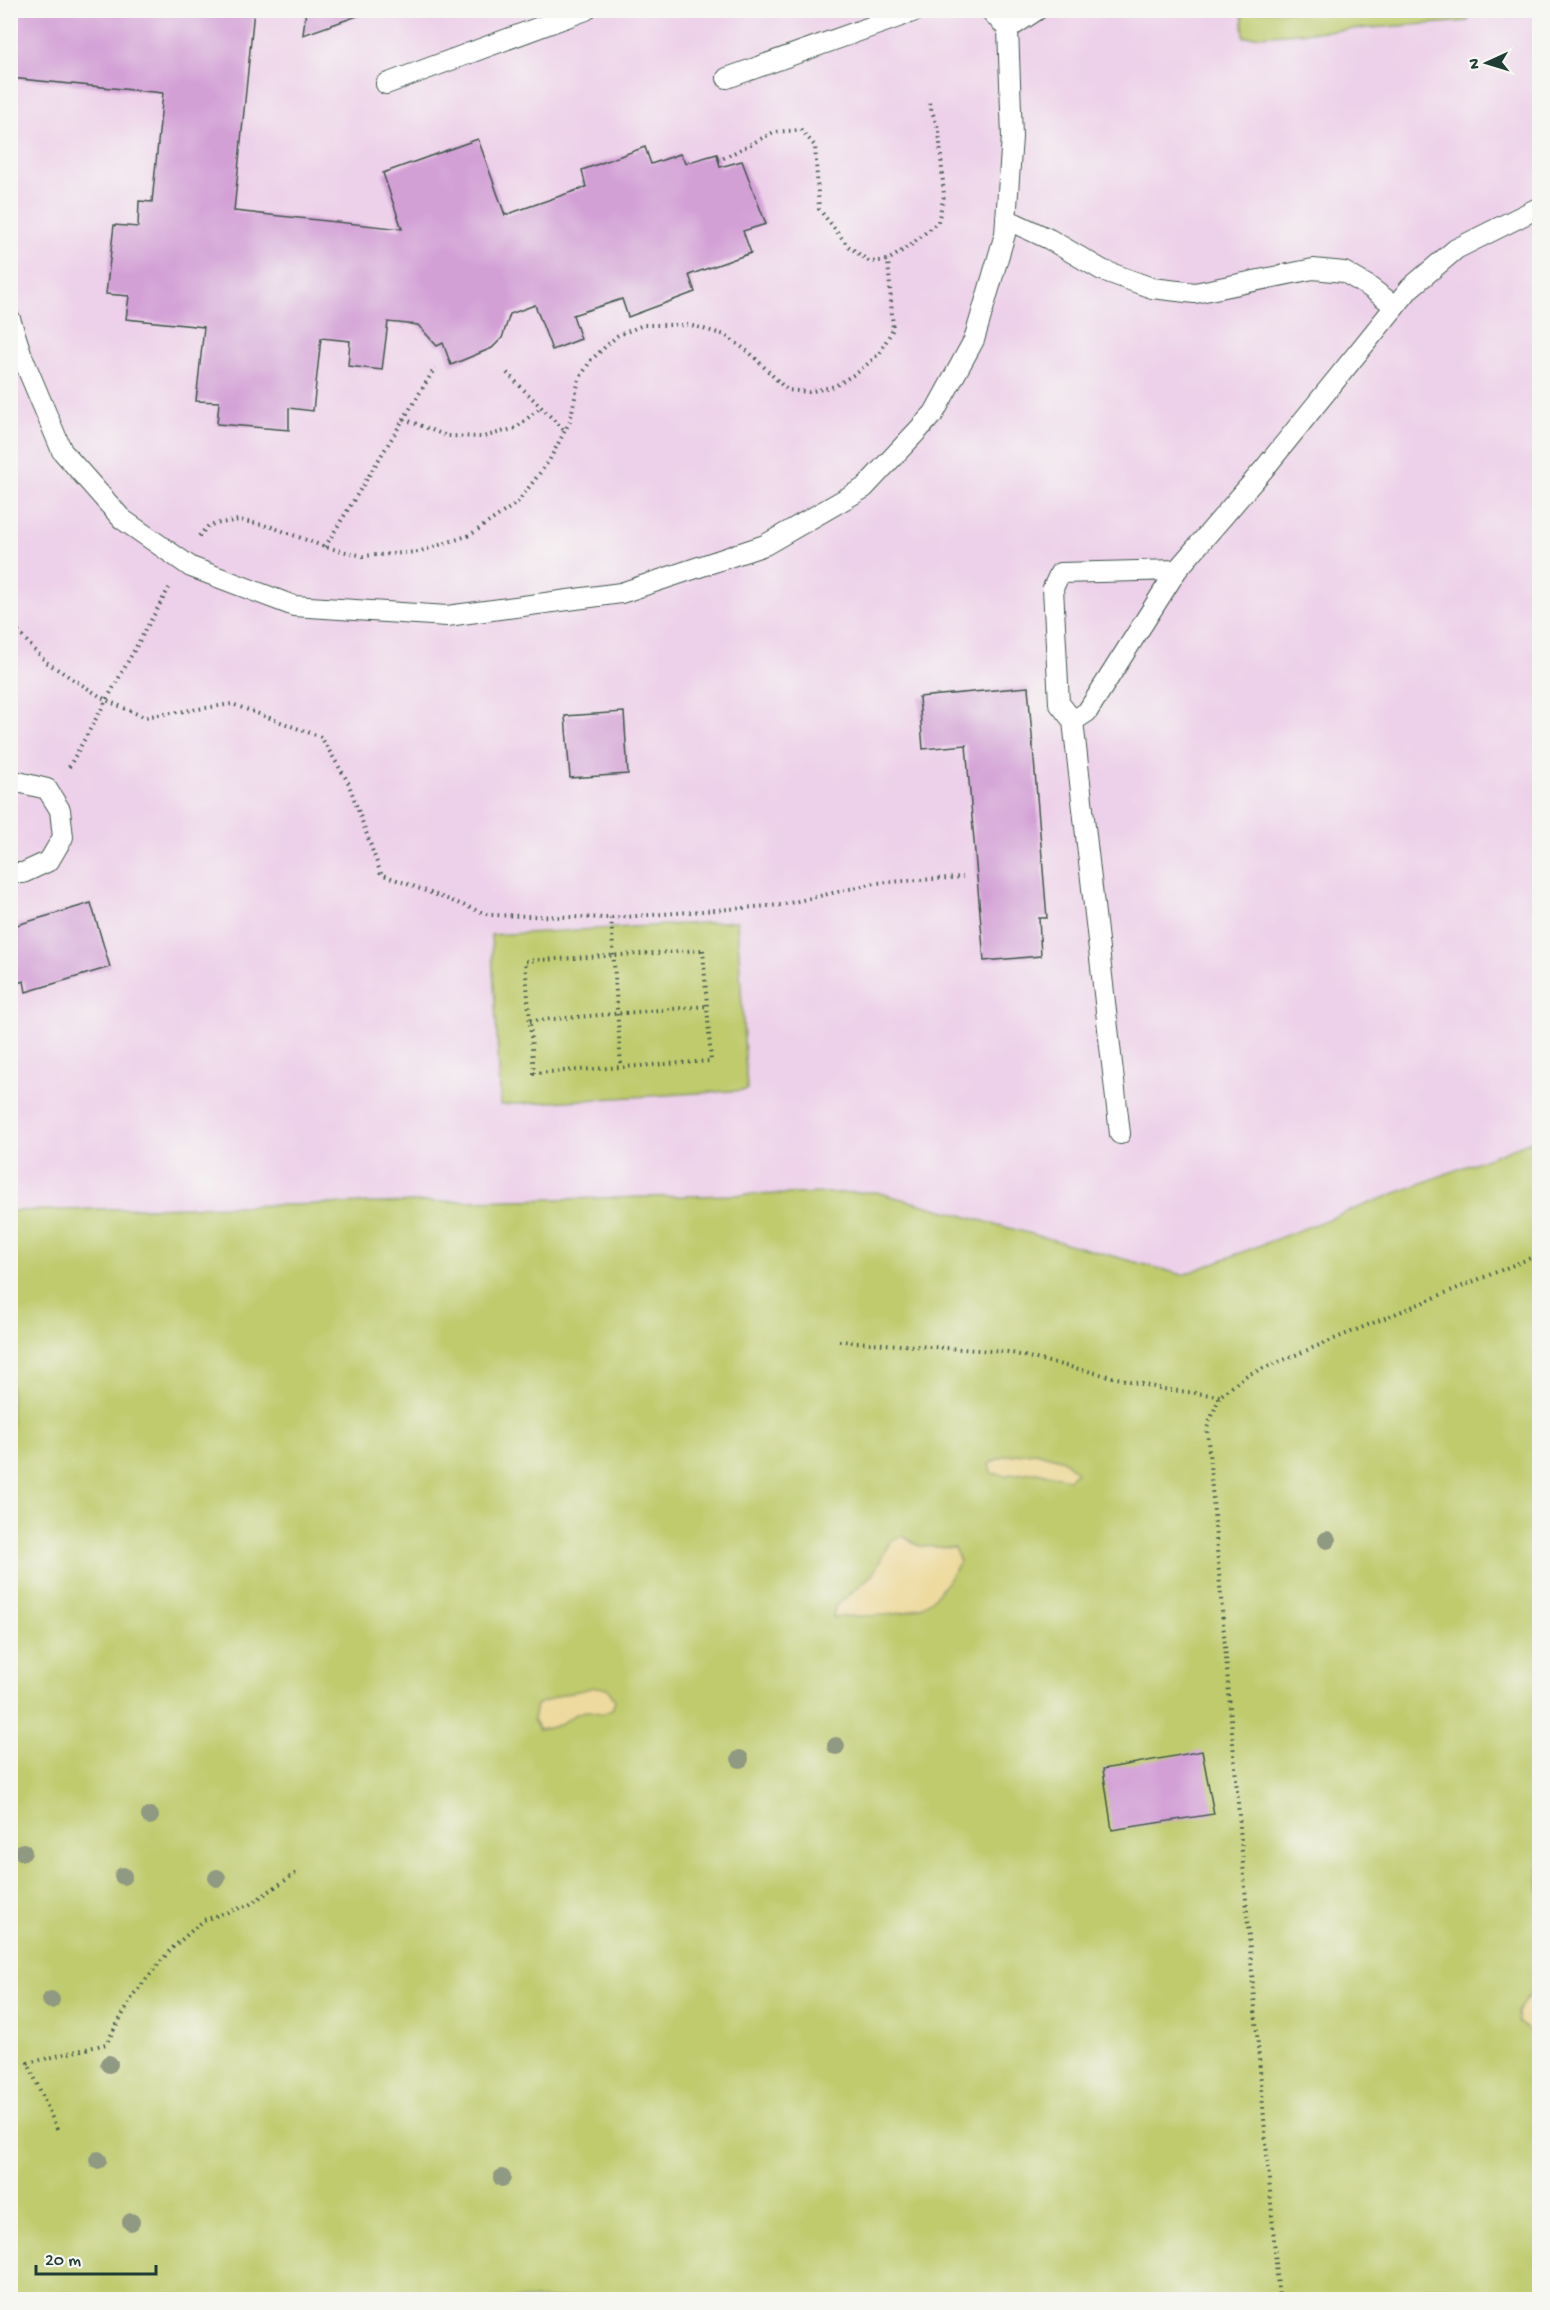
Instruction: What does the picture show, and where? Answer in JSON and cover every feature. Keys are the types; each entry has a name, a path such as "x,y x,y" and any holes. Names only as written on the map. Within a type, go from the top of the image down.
{"lane":[{"path":"386,84 586,10"},
{"path":"728,78 918,10"},
{"path":"10,319 22,356 62,451 122,519 191,567 294,606 447,616 621,593 765,545 864,488 934,413 974,340 1005,234 1012,137 1008,29 990,10"},
{"path":"1008,29 1037,10"},
{"path":"1074,721 1087,712 1177,570 1264,470 1410,288 1456,249 1539,207"},
{"path":"1006,219 1049,239 1102,270 1152,288 1195,293 1313,269 1344,272 1395,306"},
{"path":"1120,1134 1074,721 1059,703 1053,588 1060,573 1177,570"},
{"path":"10,780 47,789 60,810 63,837 49,861 23,873 10,873"}],"path":[{"path":"718,161 774,132 801,130 814,146 819,209 848,246 870,262 888,260 911,245 938,222 944,196 939,131 929,103"},
{"path":"195,540 209,525 239,520 272,527 325,546 363,556 418,552 470,535 516,502 549,461 570,422 579,379 591,360 617,336 643,325 690,326 726,335 750,353 787,390 808,392 835,386 858,372 879,354 892,329 888,260"},
{"path":"325,546 435,368"},
{"path":"507,373 565,431"},
{"path":"404,419 447,436 483,437 516,428 541,407"},
{"path":"47,789 64,775 174,579"},
{"path":"10,623 46,663 106,700 144,717 232,704 321,737 348,782 381,874 489,915 611,918 781,905 875,883 963,877"},
{"path":"611,918 621,1067"},
{"path":"703,951 711,1061 534,1073 525,961 613,956 703,951"},
{"path":"530,1021 707,1006"},
{"path":"1279,2300 1207,1428 1220,1396 1247,1375 1539,1254"},
{"path":"839,1341 1007,1353 1163,1389 1220,1396"},
{"path":"57,2129 28,2063 106,2043 134,1994 171,1949 204,1920 249,1905 298,1871"}],"shaded area":[{"path":"10,11 1539,11 1539,1138 1183,1275 876,1192 11,1211"}],"green space":[{"path":"1467,10 1468,21 1244,37 1242,11"},
{"path":"737,921 747,1090 501,1105 491,935"},
{"path":"1539,1138 1539,2299 11,2299 11,1211 876,1192 1183,1275"}],"sand":[{"path":"1034,1452 1061,1459 1077,1472 1069,1479 1036,1472 1005,1475 991,1473 989,1464 1003,1456"},
{"path":"903,1536 919,1546 954,1548 960,1561 938,1593 927,1604 912,1611 833,1617 835,1607 873,1574 891,1540"},
{"path":"595,1687 607,1688 615,1700 612,1710 602,1714 582,1712 553,1727 539,1730 533,1720 536,1705 561,1695"},
{"path":"1539,1981 1539,2029 1530,2032 1518,2022 1517,2012"}],"building":[{"path":"10,10 254,10 234,211 402,229 383,173 478,139 505,215 586,187 582,170 645,147 651,164 680,154 686,163 717,154 720,167 742,161 766,224 743,231 751,253 689,275 695,292 628,317 622,299 573,315 581,339 552,350 535,305 510,314 502,338 492,348 451,365 443,343 437,346 418,325 388,322 382,370 348,366 350,341 321,338 313,411 289,408 289,430 217,424 219,402 196,401 204,327 126,319 129,296 106,294 114,225 138,227 139,201 152,202 163,93 10,78"},
{"path":"306,10 372,10 372,11 303,35"},
{"path":"1028,687 1047,918 1039,918 1041,956 984,961 966,745 923,749 919,697"},
{"path":"624,712 628,774 570,778 565,716"},
{"path":"91,903 110,967 26,992 24,981 10,985 10,927"},
{"path":"1202,1751 1214,1814 1112,1830 1103,1769"}]}
